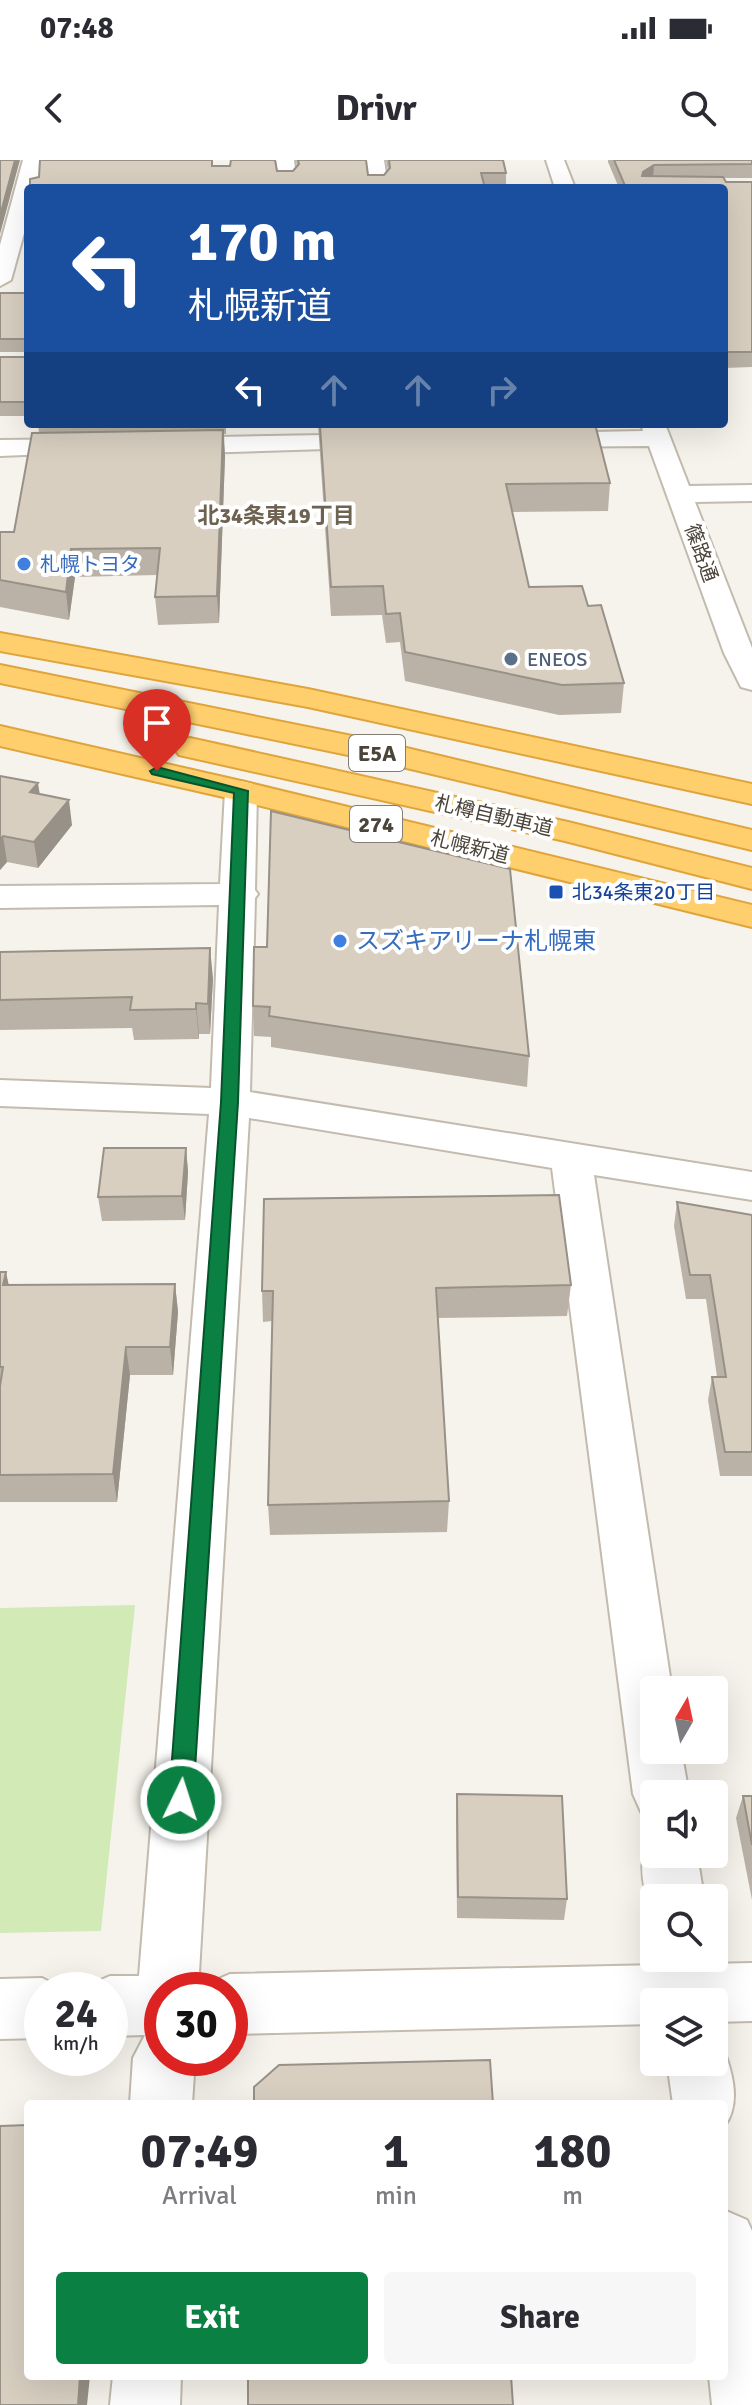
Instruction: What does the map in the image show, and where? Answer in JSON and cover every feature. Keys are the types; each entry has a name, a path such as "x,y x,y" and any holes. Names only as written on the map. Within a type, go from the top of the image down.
{"highway":[{"path":"0,642 308,698 752,794"},
{"name":"札樽自動車道","path":"0,674 93,691 590,800 752,840"},
{"name":"札樽自動車道","path":"0,708 568,832 752,879"},
{"name":"札幌新道","path":"0,736 241,791 752,916"}],"street":[{"path":"28,184 32,160"},
{"path":"555,160 564,184"},
{"path":"0,189 24,193"},
{"path":"0,280 24,204"},
{"path":"511,440 656,431"},
{"name":"篠路通","path":"656,431 745,655 752,681"},
{"path":"144,446 399,442"},
{"path":"0,448 112,446"},
{"path":"679,494 752,493"},
{"path":"169,1972 230,1102 240,894 241,791"},
{"path":"0,897 240,894"},
{"path":"0,1093 230,1102 752,1186"},
{"path":"571,1157 644,1676"},
{"path":"248,2003 687,1984 752,1992"},
{"path":"0,2009 24,2008"},
{"path":"161,2100 163,2076"},
{"path":"700,2076 703,2100"},
{"path":"728,2271 747,2405"},
{"path":"145,2405 147,2380"}],"green space":[{"path":"135,1605 101,1931 0,1933 0,1608"}],"building":[{"path":"0,160 15,160 0,216"},
{"path":"40,160 212,160 212,166 230,166 231,160 275,160 277,171 293,171 299,164 298,160 366,160 368,175 384,175 390,168 389,160 503,160 506,173 481,173 484,184 30,184 30,179 39,177"},
{"path":"614,160 752,160 752,164 654,165 642,176 723,177 726,182 752,182 752,352 728,352 728,184 624,184"},
{"path":"0,293 24,293 24,339 0,339"},
{"path":"0,357 24,357 24,402 0,402"},
{"path":"320,428 596,428 610,483 506,484 529,587 582,586 588,606 601,605 624,683 562,685 405,652 400,613 386,614 383,586 331,587"},
{"path":"223,430 217,596 155,597 160,548 71,549 66,592 0,580 0,532 14,532 32,433"},
{"path":"0,776 38,783 30,792 69,800 34,842 3,836 0,840"},
{"path":"271,811 510,869 529,1056 269,1016 270,1007 253,1006 254,947 267,947"},
{"path":"210,948 208,1004 196,1003 196,1009 130,1010 132,997 0,1000 0,952"},
{"path":"104,1148 186,1148 182,1196 98,1197"},
{"path":"559,1195 571,1285 436,1288 449,1501 268,1505 273,1291 262,1291 264,1199"},
{"path":"677,1202 752,1215 752,1452 725,1452 712,1377 726,1377 710,1275 690,1275"},
{"path":"0,1272 6,1272 3,1285 175,1284 170,1347 126,1347 113,1474 0,1475 0,1386 3,1367 0,1367"},
{"path":"457,1794 562,1796 567,1899 458,1897"},
{"path":"743,1796 752,1796 752,1845"},
{"path":"490,2060 493,2100 254,2100 254,2087 279,2065"},
{"path":"24,2125 24,2380 80,2380 78,2405 0,2405 0,2126"},
{"path":"248,2380 511,2380 513,2405 248,2405"}],"place":[{"name":"札幌トヨタ","path":"24,564"},
{"name":"ENEOS","path":"511,659"},
{"name":"北34条東20丁目","path":"556,892"},
{"name":"スズキアリーナ札幌東","path":"340,941"}],"district":[{"name":"北34条東19丁目","path":"276,515"}],"route":[{"path":"157,771 241,791 240,894 230,1102 181,1800"}]}
